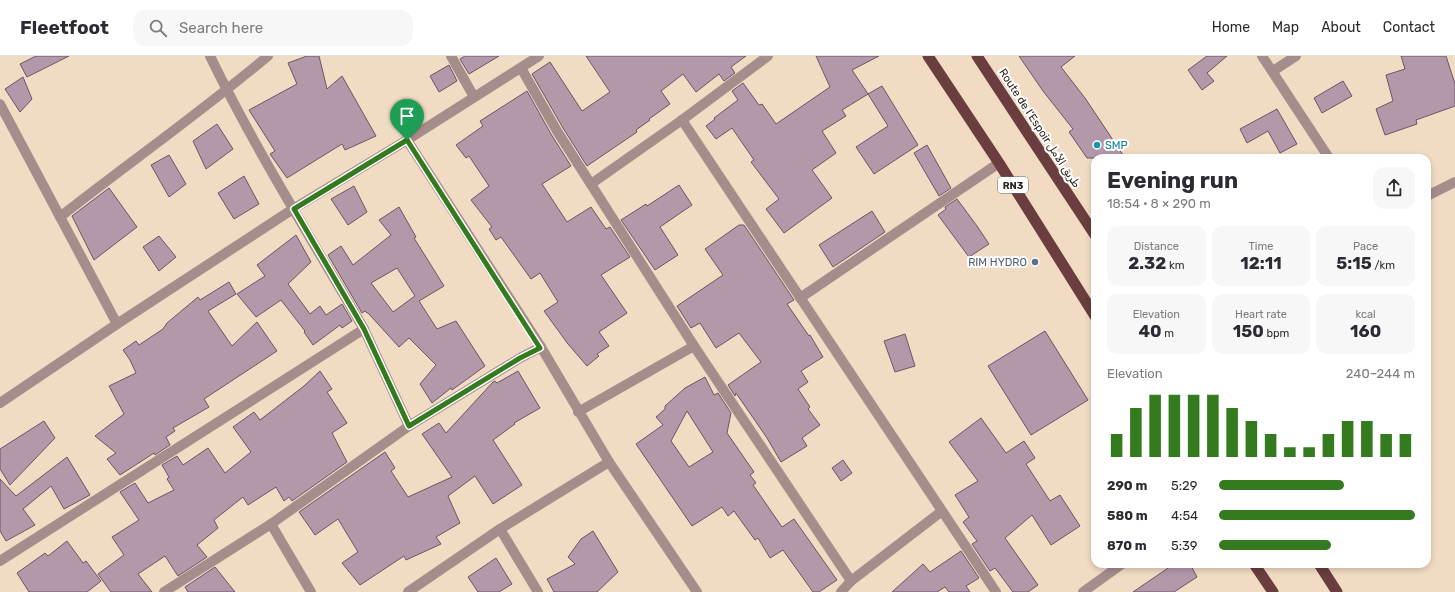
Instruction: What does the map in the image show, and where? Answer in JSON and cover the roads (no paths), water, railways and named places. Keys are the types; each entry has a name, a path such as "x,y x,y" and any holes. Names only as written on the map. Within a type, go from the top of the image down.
{"highway":[{"name":"RN3","path":"928,56 999,163 1091,310"},
{"name":"Route de l’Espoir طريق الأمل","path":"977,56 1091,229"},
{"path":"1257,568 1273,592"},
{"path":"1322,568 1337,592"}],"street":[{"path":"210,56 226,91 364,329 409,426"},
{"path":"60,217 133,160 226,91 268,56"},
{"path":"451,56 474,98"},
{"path":"0,402 294,209 407,140 539,56"},
{"path":"591,184 682,120 768,56"},
{"path":"1262,56 1326,154"},
{"path":"1273,71 1296,56"},
{"path":"521,68 557,131 694,346 851,581"},
{"path":"0,104 117,324"},
{"path":"682,120 996,592"},
{"path":"407,140 540,348 609,462 697,592"},
{"path":"800,298 999,163"},
{"path":"1431,194 1455,182"},
{"path":"0,561 364,329"},
{"path":"578,412 694,346"},
{"path":"164,592 271,524 409,426 520,358 540,348"},
{"path":"408,592 500,529 609,462"},
{"path":"841,592 851,581 942,511"},
{"path":"271,524 311,592"},
{"path":"500,529 538,592"},
{"path":"1082,592 1116,568"}],"place":[{"name":"SMP","path":"1097,145"},
{"name":"RIM HYDRO","path":"1035,262"}]}
